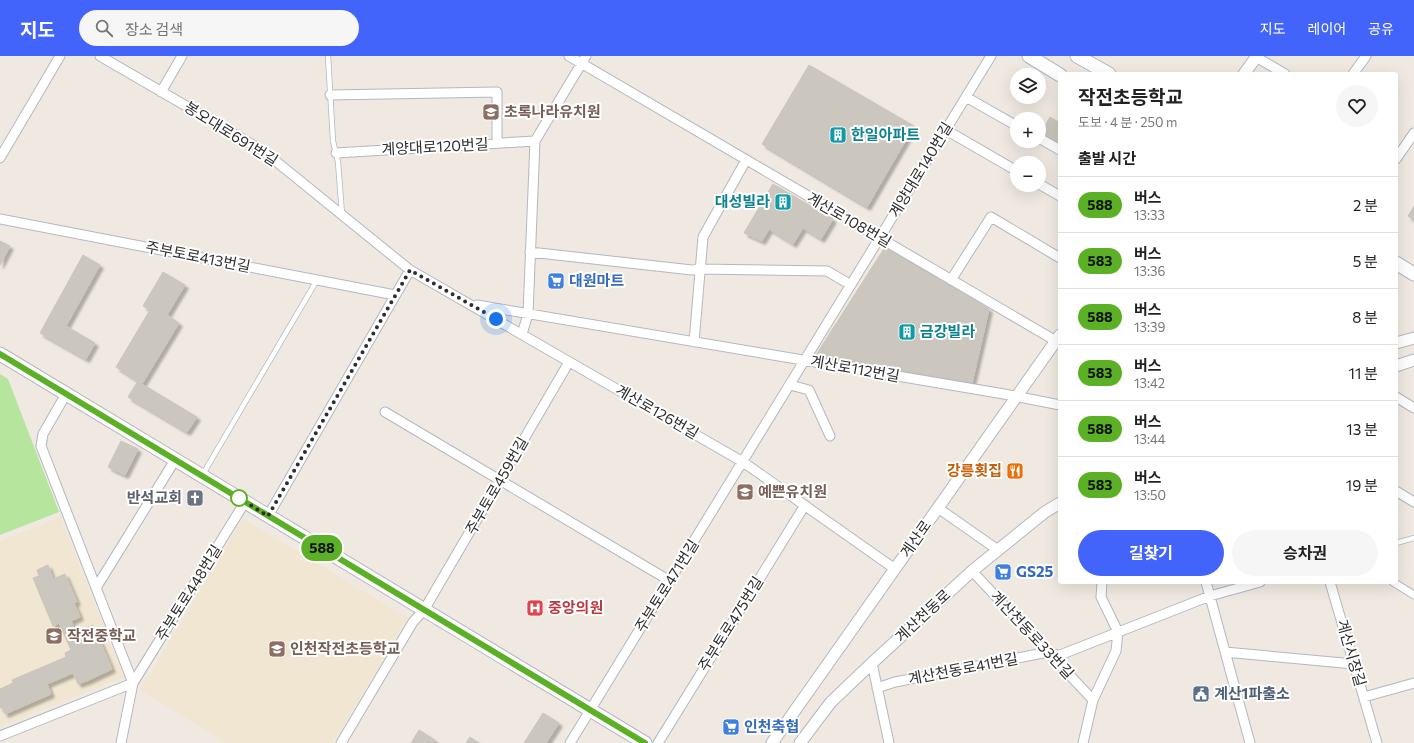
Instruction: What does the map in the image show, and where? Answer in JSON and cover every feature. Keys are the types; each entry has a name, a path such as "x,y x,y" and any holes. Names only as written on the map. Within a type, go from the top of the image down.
{"main road":[{"path":"1029,56 1058,74"},
{"path":"1077,56 1105,72"},
{"path":"1398,264 1414,274"},
{"path":"0,354 645,743"}],"street":[{"path":"0,158 60,56"},
{"name":"봉오대로691번길","path":"100,56 262,150 410,270"},
{"path":"161,92 182,56"},
{"name":"계산로108번길","path":"568,56 584,60 746,160 952,280 1058,338"},
{"name":"계양대로140번길","path":"743,462 991,56"},
{"path":"1354,72 1366,56"},
{"path":"1246,72 1257,57 1282,72"},
{"path":"522,334 528,314 535,141 584,60"},
{"path":"330,95 497,92 497,143"},
{"path":"966,97 1010,122"},
{"path":"946,130 1010,167"},
{"path":"1398,156 1414,133"},
{"name":"계양대로120번길","path":"336,153 535,141"},
{"path":"1046,142 1058,149"},
{"path":"694,342 702,237 746,160"},
{"path":"1046,188 1058,195"},
{"path":"952,280 991,217 1058,257"},
{"name":"주부토로413번길","path":"0,219 395,295"},
{"path":"530,252 692,270 828,271 851,285"},
{"path":"268,516 410,270"},
{"name":"계산로126번길","path":"410,270 743,462 895,569"},
{"name":"계산로112번길","path":"470,304 1016,397 1058,406"},
{"name":"계산로","path":"772,743 1058,338"},
{"path":"1398,342 1414,338"},
{"path":"1398,365 1414,360"},
{"name":"주부토로459번길","path":"341,743 413,622 424,610 569,362"},
{"path":"790,385 809,390 830,436"},
{"path":"0,736 133,683 41,446 43,434 66,394"},
{"path":"1398,398 1414,408"},
{"path":"385,412 670,581"},
{"path":"96,588 175,460"},
{"name":"주부토로471번길","path":"570,743 743,462"},
{"path":"1398,492 1414,502"},
{"name":"주부토로448번길","path":"121,743 133,683 245,502"},
{"name":"계산천동로","path":"800,743 831,702 972,570 1045,512 1058,504"},
{"name":"주부토로475번길","path":"658,743 805,505"},
{"path":"938,508 998,550"},
{"name":"계산천동로33번길","path":"972,570 1093,700"},
{"path":"1083,743 1093,700 1116,651 1118,632 1101,597 1102,584"},
{"path":"1207,584 1250,743"},
{"path":"1210,596 1253,584"},
{"name":"계산시장길","path":"1331,584 1364,697 1414,683"},
{"path":"1396,584 1414,595"},
{"name":"계산천동로41번길","path":"877,688 895,682 1050,653 1060,655 1210,596"},
{"path":"1225,652 1354,664"},
{"path":"872,663 888,743"},
{"path":"1364,697 1377,743"}],"lane":[{"path":"328,56 333,141 336,153 342,214"},
{"path":"202,476 317,280"},
{"path":"1398,542 1414,538"}],"shaded area":[{"name":"작전중학교","path":"60,517 124,677 0,727 0,541"},
{"name":"인천작전초등학교","path":"243,519 408,618 333,743 227,743 140,690"}],"green space":[{"path":"0,374 8,379 59,512 0,535"}],"building":[{"name":"한일아파트","path":"809,65 914,126 867,207 762,144"},
{"path":"1050,117 1058,122 1058,143 1046,136 1046,124"},
{"name":"대성빌라","path":"773,184 833,219 821,239 803,228 793,244 769,229 762,241 744,233"},
{"path":"1414,206 1414,220 1408,216"},
{"path":"0,241 10,246 0,265"},
{"name":"금강빌라","path":"885,247 989,309 972,383 816,355"},
{"path":"83,255 100,265 66,326 95,343 86,359 40,333"},
{"path":"163,272 185,285 167,315 179,323 142,384 197,417 187,432 128,397 138,381 116,367 150,310 143,306"},
{"path":"121,441 138,449 125,475 108,467"},
{"path":"48,565 53,579 65,574 77,602 74,603 80,617 71,621 76,632 70,635 89,680 78,684 73,673 47,684 51,694 5,714 2,707 0,708 0,689 13,683 12,680 66,657 65,653 71,650 59,623 53,626 33,578 39,576 37,570"},
{"path":"93,625 112,669 89,680 70,635"},
{"path":"543,713 559,723 546,743 524,743"},
{"path":"419,730 435,740 433,743 411,743"},
{"path":"470,737 479,743 466,743"}],"bus line":[{"name":"588","path":"0,354 645,743"}],"place":[{"name":"초록나라유치원","path":"491,112"},
{"name":"한일아파트","path":"838,135"},
{"name":"대성빌라","path":"783,202"},
{"name":"대원마트","path":"556,281"},
{"name":"금강빌라","path":"907,332"},
{"name":"강릉횟집","path":"1015,471"},
{"name":"예쁜유치원","path":"745,492"},
{"name":"반석교회","path":"195,498"},
{"name":"GS25","path":"1003,572"},
{"name":"중앙의원","path":"535,608"},
{"name":"작전중학교","path":"54,636"},
{"name":"인천작전초등학교","path":"277,649"},
{"name":"계산1파출소","path":"1201,694"},
{"name":"인천축협","path":"731,727"}],"route":[{"path":"239,498 268,516 410,270 496,319"}]}
